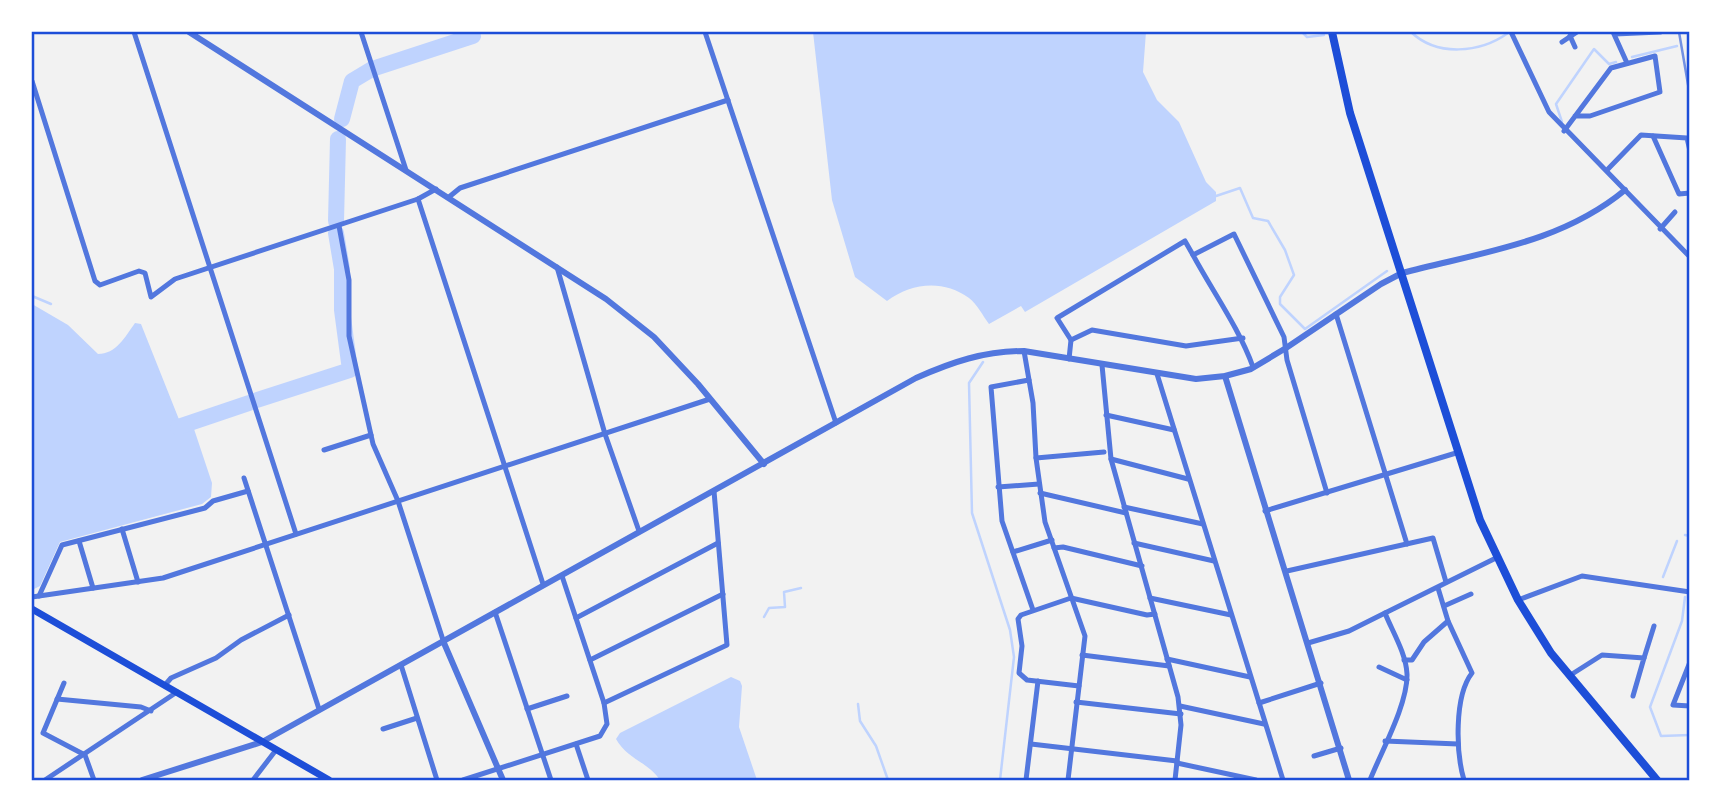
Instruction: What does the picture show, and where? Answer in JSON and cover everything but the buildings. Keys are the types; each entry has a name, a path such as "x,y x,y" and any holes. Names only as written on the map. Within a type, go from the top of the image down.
{"highway":[{"path":"1332,32 1350,113 1480,520 1518,600 1569,676 1657,780"}],"main road":[{"path":"32,609 329,780"}],"street":[{"path":"134,32 296,534"},
{"path":"190,32 557,267 654,337 764,464"},
{"path":"361,32 406,170"},
{"path":"705,32 836,423"},
{"path":"1511,32 1549,112 1564,131 1608,169 1660,229 1689,257"},
{"path":"1562,42 1577,32"},
{"path":"1627,63 1614,33 1660,32"},
{"path":"1645,33 1648,41"},
{"path":"1570,36 1576,47"},
{"path":"1564,131 1611,68 1655,56 1660,92 1590,116 1576,116"},
{"path":"32,81 95,281 100,285 139,271 145,273 151,297 175,279 418,200 436,189"},
{"path":"449,197 460,188 495,175 727,100"},
{"path":"1608,169 1641,135 1687,138 1689,151"},
{"path":"1653,136 1679,194 1689,192"},
{"path":"142,780 262,742 916,378 951,363 1000,351 1024,351 1196,379 1225,376 1254,367 1402,273 1557,232 1599,211 1625,190"},
{"path":"418,200 543,584"},
{"path":"1660,229 1675,212"},
{"path":"339,226 349,280 349,336 371,435 398,500 444,643 503,780"},
{"path":"1193,255 1234,234 1263,288 1265,300 1284,337 1287,360 1327,493"},
{"path":"1069,359 1071,341 1057,318 1185,241 1230,322 1243,338 1254,367"},
{"path":"557,267 605,434 639,531"},
{"path":"1336,314 1407,544"},
{"path":"1071,341 1092,330 1186,346 1243,338"},
{"path":"1024,351 1040,493 1054,548 1085,636 1068,780"},
{"path":"1102,365 1111,459 1180,706 1175,780"},
{"path":"1157,374 1283,780"},
{"path":"1225,376 1349,780"},
{"path":"1029,380 991,387 1002,521 1034,610"},
{"path":"32,597 163,578 710,399"},
{"path":"1106,415 1174,430"},
{"path":"324,450 371,435"},
{"path":"1036,458 1104,452"},
{"path":"1265,511 1457,453"},
{"path":"1111,459 1188,479"},
{"path":"244,478 319,709"},
{"path":"998,487 1039,484"},
{"path":"39,596 62,545 205,508 213,501 248,491"},
{"path":"604,703 727,645 714,491"},
{"path":"1040,493 1203,524"},
{"path":"122,529 138,582"},
{"path":"1287,571 1433,538 1446,582"},
{"path":"1013,552 1052,540"},
{"path":"79,541 93,588"},
{"path":"576,618 718,542"},
{"path":"1134,543 1214,561"},
{"path":"1054,548 1063,547 1142,566"},
{"path":"1308,643 1349,631 1498,556"},
{"path":"463,780 600,736 608,720 562,576"},
{"path":"1518,600 1582,576 1689,592"},
{"path":"1438,588 1448,621 1472,673 1465,681 1458,744 1464,780"},
{"path":"590,660 723,594"},
{"path":"1444,606 1471,594"},
{"path":"1079,686 1027,680 1019,673 1022,646 1018,619 1034,610 1071,597 1147,615 1155,614"},
{"path":"1150,598 1231,615"},
{"path":"495,612 551,780"},
{"path":"1370,780 1407,680 1404,660 1385,613"},
{"path":"165,685 171,678 216,658 241,640 289,615"},
{"path":"1404,660 1412,660 1424,642 1448,621"},
{"path":"1633,696 1654,626"},
{"path":"1082,655 1168,662 1250,677"},
{"path":"1569,676 1602,655 1644,659"},
{"path":"1689,662 1673,705 1689,706"},
{"path":"401,665 437,780"},
{"path":"1379,667 1407,680"},
{"path":"1026,780 1038,681"},
{"path":"64,683 43,733 85,755 94,780"},
{"path":"1259,703 1321,683"},
{"path":"45,780 177,692"},
{"path":"527,709 567,696"},
{"path":"57,699 141,707 151,711"},
{"path":"1076,702 1181,714"},
{"path":"1180,706 1264,724"},
{"path":"391,738 386,729 418,718"},
{"path":"1385,741 1458,744"},
{"path":"576,744 588,780"},
{"path":"1031,744 1177,762 1256,780"},
{"path":"1314,757 1341,748"},
{"path":"253,780 276,750"}],"water":[{"path":"813,32 1146,32 1143,72 1157,100 1179,122 1206,182 1216,192 1216,201 1025,312 1021,306 989,324 972,301 949,288 917,287 887,301 855,277 832,200"},
{"path":"32,304 68,325 98,354 115,348 135,323 141,324 182,427 192,423 212,483 211,497 202,504 60,542 40,586 32,590"},
{"path":"731,677 740,681 742,686 739,727 757,780 660,780 616,739 620,733"}],"waterway":[{"path":"342,119 352,81 372,69 473,36 471,32"},
{"path":"1302,32 1307,37 1324,35"},
{"path":"1411,32 1433,46 1446,49 1485,45 1508,33"},
{"path":"1632,57 1677,46"},
{"path":"1562,122 1556,104 1594,49 1609,64 1616,62"},
{"path":"336,221 338,139"},
{"path":"1216,196 1240,188 1253,218 1268,221 1285,250 1294,275 1280,297 1280,304 1305,329 1387,271"},
{"path":"257,400 350,370 342,310 342,269 336,233"},
{"path":"32,296 51,304"},
{"path":"983,362 969,383 972,513 1010,630 1014,657 1000,780"},
{"path":"178,427 249,403"},
{"path":"1685,535 1690,536"},
{"path":"1663,577 1677,541"},
{"path":"764,617 769,608 785,607 784,592 801,588"},
{"path":"1685,597 1682,621 1650,707 1661,736 1690,735"},
{"path":"858,704 860,721 876,746 888,780"}],"railway":[{"path":"1679,32 1690,96"}]}
